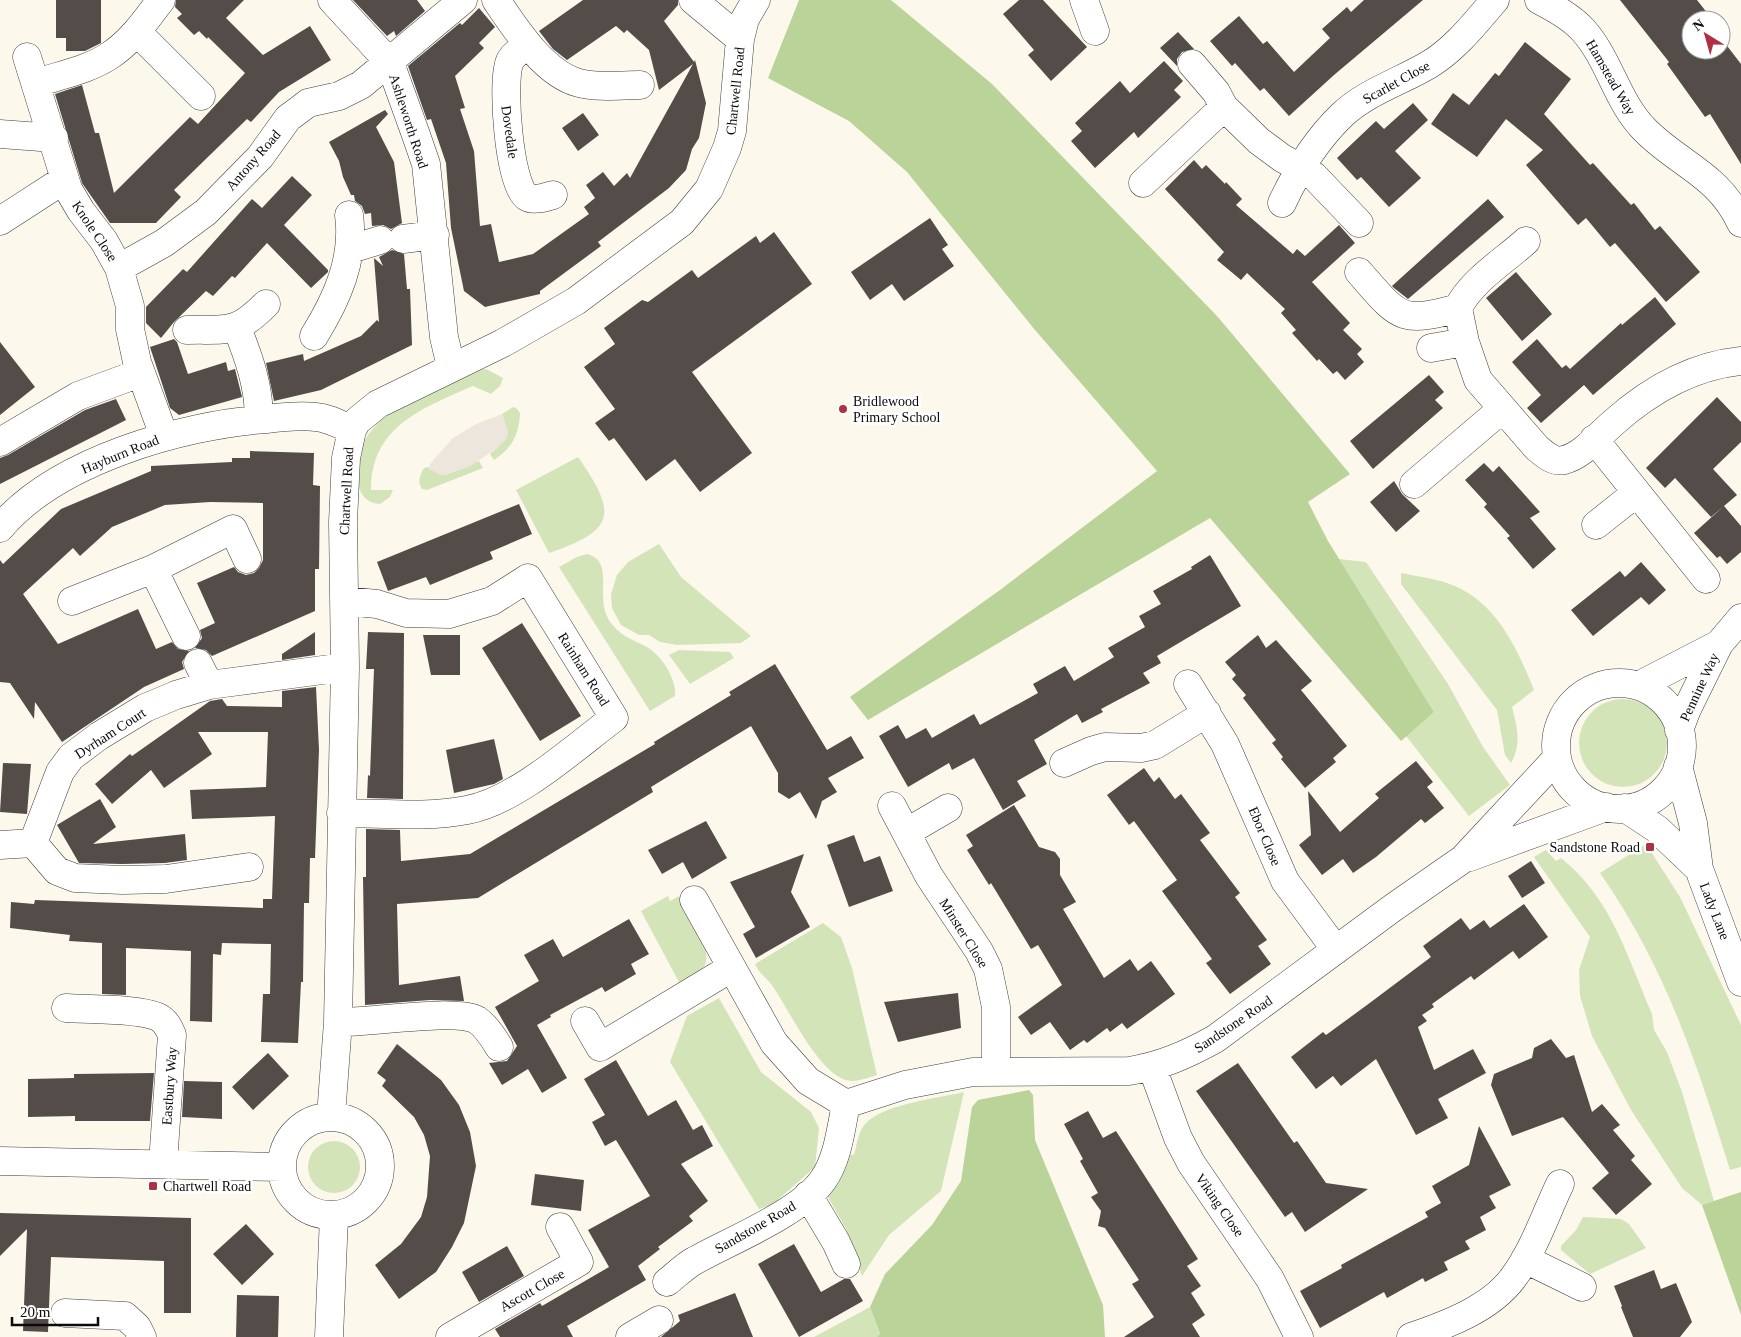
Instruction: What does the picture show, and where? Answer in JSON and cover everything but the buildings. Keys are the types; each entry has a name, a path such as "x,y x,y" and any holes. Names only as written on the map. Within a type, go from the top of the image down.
{"street":[{"path":"37,83 96,63 109,56 137,32 161,0"},
{"name":"Ashleworth Road","path":"332,0 390,63 426,164 435,235 444,337 451,367"},
{"path":"390,63 464,0"},
{"path":"496,0 528,47 566,79 595,86 640,85"},
{"name":"Chartwell Road","path":"693,0 740,40"},
{"name":"Chartwell Road","path":"331,1116 338,1022 346,601 343,522 346,458 352,430 357,421 378,404 503,343 576,301 667,235 694,209 714,180 727,148 732,131 740,40 745,19 756,0"},
{"path":"1084,0 1095,32"},
{"name":"Scarlet Close","path":"1282,203 1300,167 1341,116 1358,103 1441,56 1460,40 1495,0"},
{"name":"Hamstead Way","path":"1539,0 1567,17 1583,31 1602,59 1622,98 1645,130 1707,178 1728,200 1739,216"},
{"path":"137,32 201,96"},
{"name":"Dovedale","path":"528,47 511,58 505,81 506,112 512,152 520,189 525,197 530,199 553,195"},
{"name":"Knole Close","path":"27,57 37,83 72,197 104,240 120,268 130,306 132,344 140,373 164,436"},
{"name":"Antony Road","path":"120,268 164,243 199,218 260,157 285,123 308,103 351,91 390,63"},
{"path":"1192,64 1216,92 1224,107 1259,141 1282,158 1314,176 1359,223"},
{"path":"1143,182 1224,107"},
{"path":"0,134 54,138"},
{"path":"0,221 66,179"},
{"path":"314,336 343,280 351,249 349,215"},
{"path":"351,249 392,240 435,235"},
{"path":"1526,241 1474,287 1463,298 1458,308 1465,342 1478,380 1544,455 1559,461 1573,456 1646,395 1701,368 1741,361"},
{"path":"1359,272 1398,314 1409,317 1428,317 1458,308"},
{"path":"187,330 237,328 251,319 266,304"},
{"path":"237,328 250,358 259,396 258,419"},
{"path":"1431,348 1465,342"},
{"path":"0,442 78,396 140,373"},
{"path":"1414,484 1502,409"},
{"name":"Hayburn Road","path":"0,528 29,499 52,483 164,436 226,422 317,417 352,430"},
{"path":"1594,440 1635,494 1706,579"},
{"path":"1596,525 1635,494"},
{"path":"72,601 153,569 233,529 247,559"},
{"path":"153,569 186,636"},
{"name":"Rainham Road","path":"341,813 450,813 488,804 526,783 614,718 528,578 492,600 449,614 406,613 377,604 346,601"},
{"name":"Pennine Way","path":"1679,730 1719,644 1741,618"},
{"name":"Pennine Way","path":"1638,686 1719,644"},
{"name":"Dyrham Court","path":"33,843 56,780 71,757 99,736 145,708 176,695 203,674 345,667"},
{"name":"Lady Lane","path":"1616,808 1637,806 1658,794 1673,777 1678,766 1681,748 1676,720 1664,703 1648,690 1622,683 1605,684 1589,690 1575,701 1560,722 1556,740 1557,758 1560,768 1570,786 1586,800 1616,808 1657,829 1699,869"},
{"name":"Ebor Close","path":"1188,684 1207,713 1236,766 1274,860 1285,881 1336,950"},
{"path":"1064,763 1105,747 1141,748 1155,745 1207,713"},
{"name":"Sandstone Road","path":"667,1282 692,1262 785,1212 823,1181 830,1167 846,1104 927,1080 973,1072 996,1070 1108,1073 1152,1067 1182,1057 1215,1039 1464,859 1557,758"},
{"name":"Lady Lane","path":"1678,766 1692,823 1699,869 1741,982"},
{"name":"Minster Close","path":"892,806 938,891 979,951 988,969 996,1007 996,1070"},
{"path":"907,832 948,808"},
{"name":"Sandstone Road","path":"1464,859 1616,808"},
{"path":"0,845 33,843 57,871 75,878 166,879 249,867"},
{"path":"694,900 761,1022 783,1054 808,1081 846,1104"},
{"path":"585,1020 600,1047 731,968"},
{"name":"Eastbury Way","path":"66,1008 145,1013 158,1018 169,1026 172,1035 163,1164"},
{"path":"338,1022 448,1016 470,1017 481,1023 499,1047"},
{"name":"Viking Close","path":"1152,1067 1178,1138 1191,1163 1270,1279 1299,1337"},
{"path":"331,1116 346,1119 361,1126 372,1138 379,1152 381,1168 378,1184 370,1197 358,1208 334,1216 313,1212 300,1205 291,1195 284,1182 282,1167 284,1152 296,1132 315,1119 331,1116"},
{"path":"0,1161 282,1167"},
{"path":"1411,1337 1440,1327 1483,1304 1507,1285 1525,1259 1560,1184"},
{"path":"808,1195 836,1242 846,1264"},
{"path":"329,1337 334,1216"},
{"name":"Ascott Close","path":"450,1337 579,1262 560,1227"},
{"path":"1525,1259 1582,1286"},
{"path":"66,1313 125,1316 137,1327 142,1337"},
{"path":"630,1337 659,1320"}],"green space":[{"path":"799,0 891,0 992,84 1217,316 1350,474 1308,502 1328,541 1434,712 1401,741 1210,518 868,720 850,697 1000,590 1157,471 1035,330 907,172 849,121 768,78"},
{"path":"486,369 503,378 500,386 491,394 473,386 419,412 403,422 390,435 380,450 373,468 371,490 393,490 390,497 380,504 371,502 364,497 357,480 358,460 365,439 379,422 385,416 475,370"},
{"path":"513,407 520,413 516,434 506,451 494,460 490,454 497,448 508,432 502,414"},
{"path":"578,457 599,492 604,506 604,517 598,527 588,536 549,553 516,490"},
{"path":"479,461 483,468 427,490 422,489 420,486 421,473 424,468 428,467 445,475"},
{"path":"659,544 681,577 751,636 741,643 677,645 660,642 649,635 639,635 621,625 612,608 611,594 617,575 628,562"},
{"path":"587,554 596,558 601,565 603,573 603,603 611,623 622,634 645,646 657,655 671,675 675,696 650,711 559,567"},
{"path":"1339,559 1366,562 1448,684 1483,747 1510,785 1469,816 1406,736 1434,712"},
{"path":"1401,573 1430,578 1464,590 1491,612 1511,641 1534,690 1512,707 1517,728 1517,742 1511,763 1505,755 1497,710 1401,584"},
{"path":"679,650 730,652 734,658 690,684 669,655"},
{"path":"1623,699 1640,702 1654,712 1664,726 1667,743 1664,760 1654,774 1640,784 1623,787 1606,784 1592,774 1582,760 1579,743 1582,726 1592,712 1606,702"},
{"path":"1646,844 1680,897 1741,1025 1741,1167 1730,1170 1705,1091 1677,1016 1643,944 1600,873"},
{"path":"1546,850 1556,861 1561,858 1579,874 1606,910 1626,950 1652,1014 1654,1030 1667,1052 1682,1092 1714,1201 1702,1205 1682,1188 1631,1110 1592,1036 1580,996 1579,970 1590,937 1534,857"},
{"path":"668,896 670,901 679,896 699,932 706,952 703,968 680,984 641,911"},
{"path":"823,923 841,937 852,968 877,1075 856,1081 843,1079 822,1063 771,984 755,964"},
{"path":"719,998 761,1072 811,1112 819,1128 815,1167 772,1205 759,1209 670,1062 687,1016"},
{"path":"1029,1090 1033,1095 1035,1140 1103,1305 1105,1337 877,1337 880,1334 870,1307 885,1274 932,1225 961,1181 972,1107 978,1100"},
{"path":"964,1092 941,1191 889,1235 862,1276 846,1229 828,1197 839,1182 847,1154 854,1155 861,1130 874,1116 898,1106"},
{"path":"334,1141 348,1145 356,1153 360,1167 356,1181 348,1189 334,1193 320,1189 312,1181 308,1167 312,1153 320,1145"},
{"path":"1741,1192 1741,1315 1702,1205"},
{"path":"1583,1217 1621,1219 1629,1224 1646,1248 1590,1274 1561,1250 1561,1246 1576,1230"},
{"path":"870,1307 880,1335 877,1337 814,1337"}],"shaded area":[{"path":"502,414 508,432 507,438 497,448 469,467 454,472 441,475 429,469 430,464 453,438 476,424"}],"place":[{"name":"Bridlewood Primary School","path":"843,409"},
{"name":"Sandstone Road","path":"1650,847"},
{"name":"Chartwell Road","path":"153,1186"}]}
